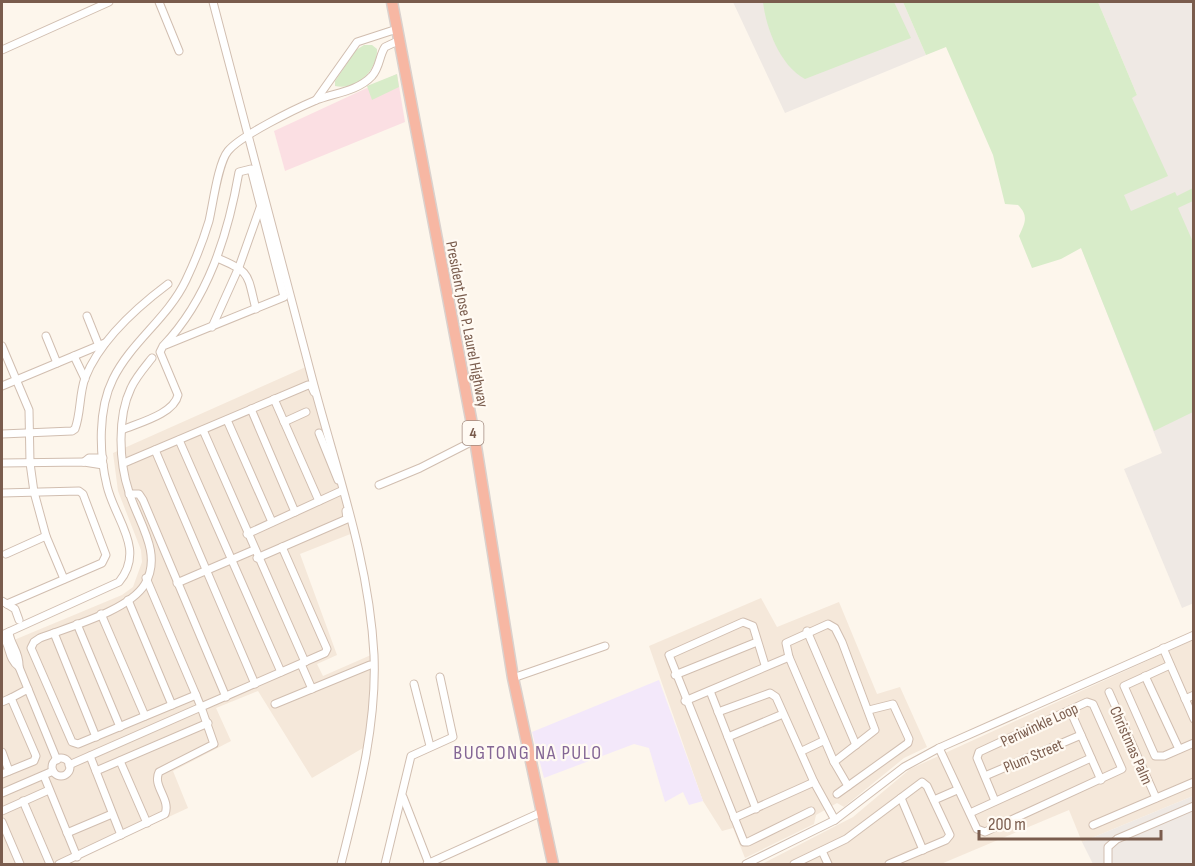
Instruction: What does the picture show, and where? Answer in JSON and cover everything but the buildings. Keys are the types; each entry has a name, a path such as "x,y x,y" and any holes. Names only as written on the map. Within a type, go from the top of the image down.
{"highway":[{"name":"President Jose P. Laurel Highway","path":"392,2 475,440 513,678 553,864"}],"street":[{"path":"2,50 89,6 109,2"},
{"path":"159,2 179,51"},
{"path":"213,2 290,286 312,379 349,502 366,579 374,656 371,728 341,864"},
{"path":"316,100 357,42 398,34"},
{"path":"19,667 9,657 6,640 2,636 119,582 128,571 130,545 108,489 103,462 105,401 114,378 126,359 165,315 184,282 208,224 226,153 248,137 316,100 339,94 368,79 378,67 385,47 398,34"},
{"path":"122,430 167,410 177,401 178,395 160,352 163,346 179,330 199,297 217,258 233,207 240,170 251,169 285,294 281,299 163,346"},
{"path":"212,327 239,267 261,206"},
{"path":"217,258 239,267 246,273 256,309"},
{"path":"2,434 75,429 85,379 102,344 150,297 168,284"},
{"path":"87,316 102,344"},
{"path":"179,330 186,338"},
{"path":"46,336 57,363"},
{"path":"2,386 102,344"},
{"path":"2,346 29,410 30,463 34,492 46,536 64,579"},
{"path":"74,356 85,379"},
{"path":"152,358 130,388 122,430 129,494 150,545 151,556 145,584 129,600 34,642 33,653 68,739 78,744 196,695"},
{"path":"124,463 308,385 313,388 316,400"},
{"path":"274,399 319,501"},
{"path":"251,409 295,512"},
{"path":"284,422 306,412"},
{"path":"227,420 272,522"},
{"path":"203,430 312,689"},
{"path":"177,583 231,560 282,547 347,519 341,491 321,432 310,437"},
{"path":"179,440 282,672"},
{"path":"379,485 420,468 475,440"},
{"path":"155,450 255,684"},
{"path":"2,463 103,462"},
{"path":"247,534 341,491"},
{"path":"2,493 82,492 106,555 102,562 4,602"},
{"path":"129,494 139,494 143,500 226,697"},
{"path":"6,554 46,536"},
{"path":"150,545 160,541"},
{"path":"69,765 325,653 327,649 282,547"},
{"path":"59,864 121,836 167,811 157,782 159,772 214,744 208,723 146,578"},
{"path":"129,600 172,705"},
{"path":"4,602 15,609 19,620"},
{"path":"101,614 145,716"},
{"path":"765,665 753,627 743,622 669,655 685,701 744,842 811,811"},
{"path":"76,624 120,727"},
{"path":"834,762 875,730 835,628 828,624 807,631 786,643 789,657 823,741 834,762 848,786"},
{"path":"807,631 856,745"},
{"path":"9,632 11,642 18,653 19,667 57,759"},
{"path":"54,633 96,737"},
{"path":"746,864 835,820 904,767 939,748 1194,635"},
{"path":"675,675 757,642"},
{"path":"513,678 605,646"},
{"path":"1163,648 1194,719"},
{"path":"685,701 710,692 765,665 789,657"},
{"path":"275,704 370,665"},
{"path":"1170,665 1124,686 1158,757 1194,743"},
{"path":"1145,676 1179,749"},
{"path":"385,864 403,797 411,756 430,746 452,740 453,737 440,677"},
{"path":"414,684 430,746"},
{"path":"2,702 28,689"},
{"path":"710,692 756,809"},
{"name":"Christmas Palm","path":"1109,692 1156,798"},
{"path":"718,712 770,693 802,751 814,782 835,820"},
{"path":"1185,699 1194,695"},
{"path":"2,752 5,772 34,760 36,756 11,698"},
{"name":"Periwinkle Loop","path":"970,813 980,832 1101,780 1122,767 1093,704 1087,702 976,754 985,776"},
{"path":"837,794 908,743 909,739 893,704 869,710"},
{"path":"1071,710 1101,780"},
{"path":"728,737 783,714"},
{"path":"96,771 208,723"},
{"name":"Plum Street","path":"985,776 1081,735"},
{"path":"802,751 823,741"},
{"path":"939,748 957,790 970,813 1091,758"},
{"path":"90,756 121,836"},
{"path":"57,759 64,759 69,765"},
{"path":"53,771 53,764 57,759"},
{"path":"120,761 147,823"},
{"path":"53,771 63,775 67,773 69,765"},
{"path":"2,793 53,771"},
{"path":"44,776 76,857"},
{"path":"985,776 994,801"},
{"path":"734,818 814,782"},
{"path":"796,864 846,839 922,782 927,786 950,835 946,840 889,864"},
{"path":"1093,825 1194,782"},
{"path":"2,811 49,790"},
{"path":"934,800 957,790"},
{"path":"403,797 428,864 542,812"},
{"path":"901,798 923,850"},
{"path":"22,801 50,864"},
{"path":"1107,864 1108,847 1117,839 1194,807"},
{"path":"67,833 112,813"},
{"path":"2,822 20,864"},
{"path":"822,851 828,864"}],"shaded area":[{"path":"733,2 903,2 926,55 785,113"},
{"path":"1098,2 1193,2 1194,603 1182,608 1124,469 1162,453 1081,247 1079,122 1137,95"},
{"path":"397,74 405,122 285,171 274,131"},
{"path":"308,366 353,533 300,554 337,655 317,664 323,676 371,655 369,726 363,748 312,778 258,691 216,708 231,741 173,771 188,808 67,864 2,864 2,645 122,595 133,587 142,562 141,550 118,491 113,453"},
{"path":"761,598 777,627 839,602 877,694 900,687 927,747 904,758 844,807 837,803 816,815 814,824 745,858 733,828 722,831 703,801 649,646"},
{"path":"1193,640 1193,796 1082,842 1069,810 941,864 762,864 853,817 910,769"},
{"path":"659,680 703,801 689,805 683,792 665,802 649,748 634,744 544,778 532,732"},
{"path":"1193,796 1193,864 1093,864 1082,842"}],"green space":[{"path":"763,2 894,2 911,38 805,79 788,65 776,45 767,23"},
{"path":"903,2 1098,2 1137,95 1132,98 1168,176 1124,195 1131,211 1175,192 1177,196 1193,188 1193,201 1178,208 1193,242 1193,412 1154,431 1081,248 1061,259 1032,268 1019,236 1024,223 1024,213 1018,205 1005,204 993,155 946,47 926,55"},
{"path":"364,45 372,45 377,49 370,71 351,85 335,86 335,81 356,50"},
{"path":"397,74 399,87 372,100 367,86"}],"district":[{"name":"BUGTONG NA PULO","path":"528,752"}]}
